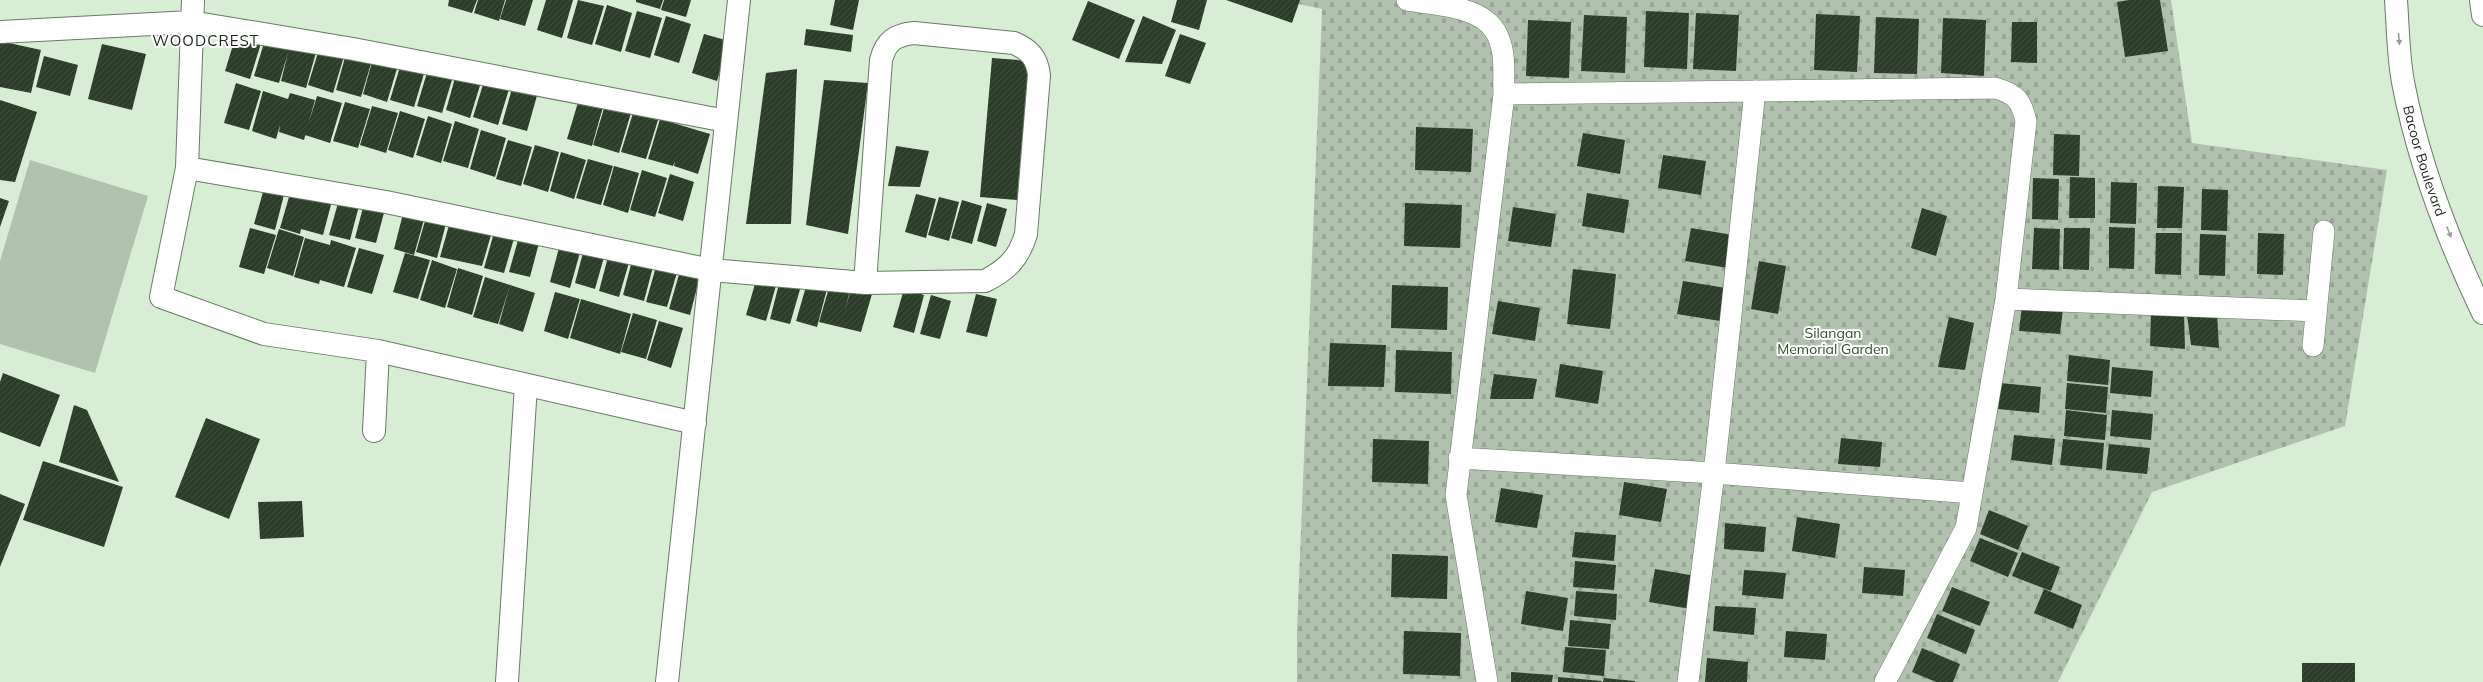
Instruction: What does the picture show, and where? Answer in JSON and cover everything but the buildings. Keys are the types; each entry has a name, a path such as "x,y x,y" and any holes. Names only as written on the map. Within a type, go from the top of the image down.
{"street":[{"path":"193,0 191,22 187,168 161,297 264,334 378,351 695,423"},
{"path":"667,682 740,0"},
{"name":"Bacoor Boulevard","path":"2396,0 2403,81 2420,149 2444,219 2483,313"},
{"path":"2481,0 2483,15"},
{"path":"0,32 191,22 353,49 726,121"},
{"path":"187,168 386,202 711,270 865,283 985,281 1000,274 1013,263 1022,249 1026,234 1039,75 1038,64 1033,54 1024,47 1014,43 914,33 902,34 892,39 884,48 881,60 865,283"},
{"path":"374,431 378,351"},
{"path":"507,682 526,385"}],"lane":[{"path":"1408,0 1462,10 1478,15 1491,25 1499,39 1502,55 1504,94 1459,458 1456,495 1487,682"},
{"path":"1504,94 1995,88 2010,92 2022,104 2026,121 2006,299 1966,528 1885,682"},
{"path":"1688,682 1714,473 1755,91"},
{"path":"2313,346 2324,231"},
{"path":"2006,299 2316,311"},
{"path":"1459,458 1714,473 1972,493"}],"green space":[{"name":"Silangan Memorial Garden","path":"1279,0 2171,0 2192,143 2387,170 2345,426 2152,492 2058,682 1297,682 1297,631 1322,9"},
{"path":"30,160 148,196 95,373 0,344 0,261"}],"district":[{"name":"WOODCREST","path":"206,41"}]}
